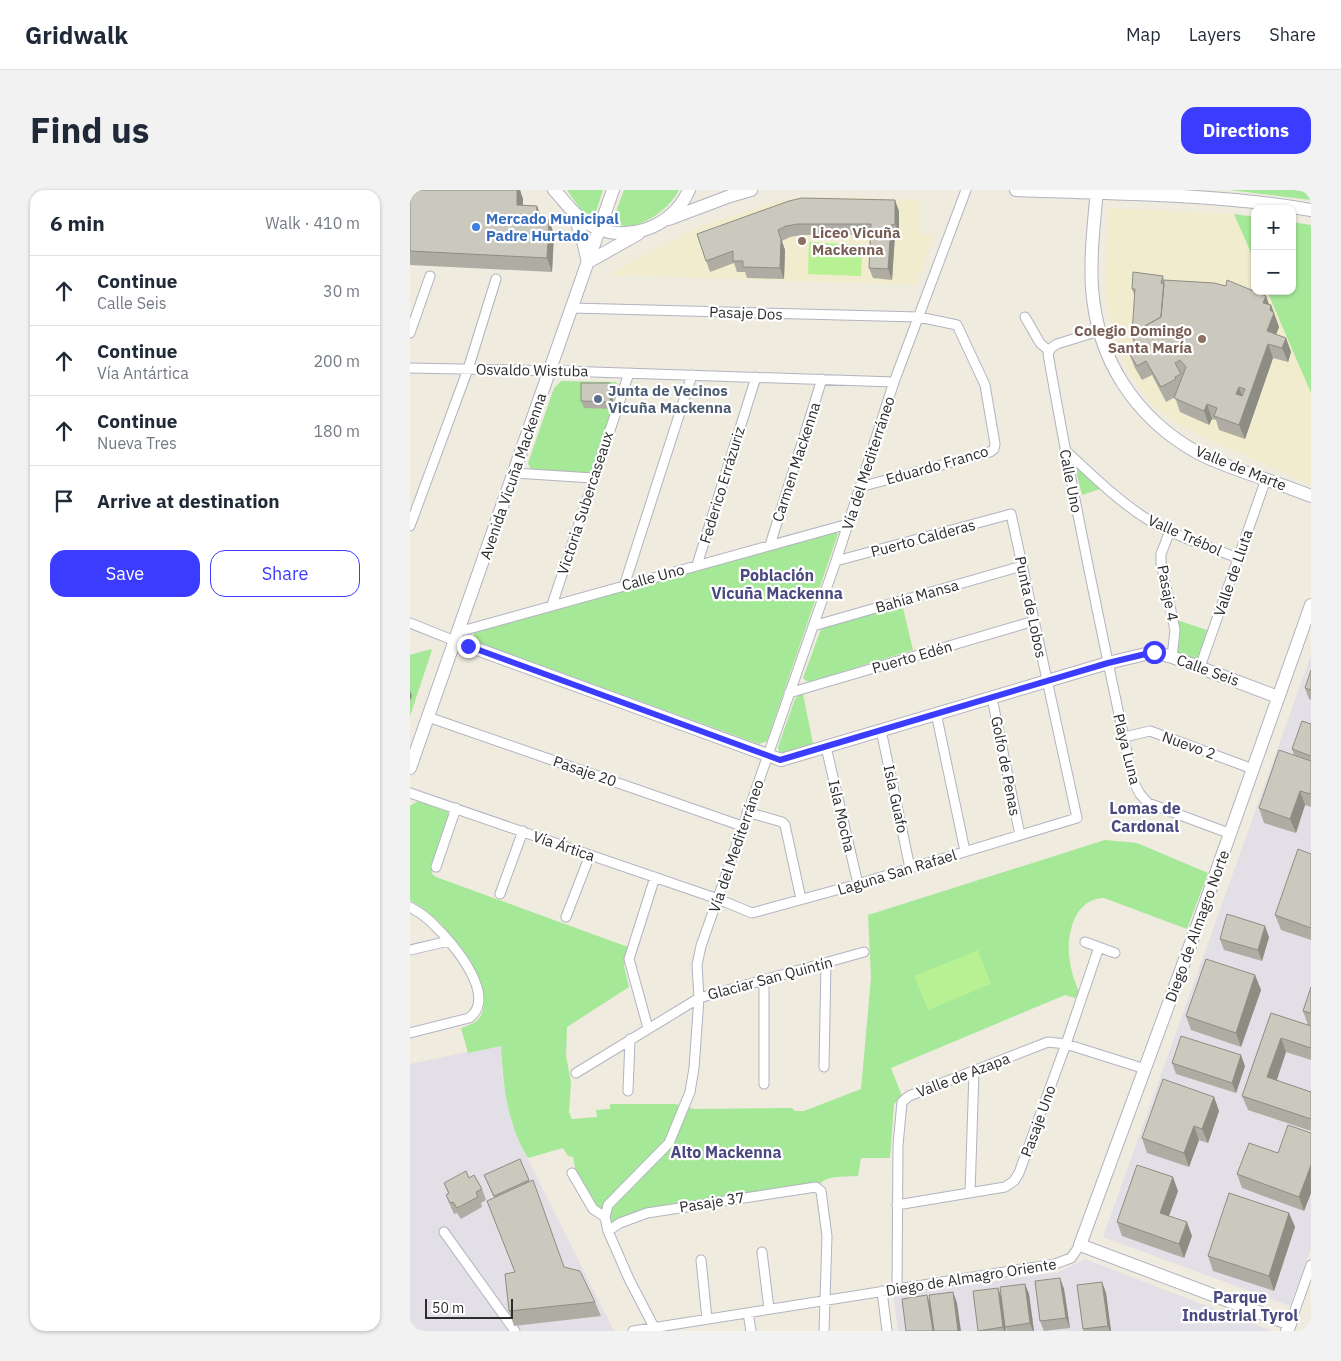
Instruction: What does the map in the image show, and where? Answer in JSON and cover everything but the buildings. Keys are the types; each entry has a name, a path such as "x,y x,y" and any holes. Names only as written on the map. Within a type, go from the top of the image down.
{"street":[{"path":"554,190 586,223 600,230 627,233 647,229"},
{"name":"Avenida Vicuña Mackenna","path":"411,764 613,190"},
{"path":"662,222 677,209 689,190"},
{"path":"564,200 581,232 588,262 662,222 751,190"},
{"name":"Vía del Mediterráneo","path":"606,1217 608,1205 669,1143 677,1127 693,1081 699,998 698,955 836,561 894,382 966,190"},
{"path":"1016,190 1096,192 1248,201 1311,210"},
{"name":"Valle de Marte","path":"1096,192 1092,287 1099,331 1108,357 1118,376 1140,406 1166,432 1199,454 1311,496"},
{"path":"410,333 430,276"},
{"path":"410,526 468,369 496,279"},
{"name":"Pasaje Dos","path":"572,308 919,317"},
{"name":"Eduardo Franco","path":"860,486 990,452 996,444 985,385 960,327 919,317"},
{"path":"1025,317 1040,343 1049,351 1057,344 1099,331"},
{"name":"Calle Uno","path":"1049,351 1065,450 1108,663"},
{"name":"Osvaldo Wistuba","path":"410,368 550,370 894,382"},
{"name":"Victoria Subercaseaux","path":"552,605 629,373"},
{"path":"624,586 692,375"},
{"name":"Federico Errázuriz","path":"697,565 756,377"},
{"name":"Carmen Mackenna","path":"770,545 822,379"},
{"name":"Valle Trébol","path":"1065,450 1096,479 1150,521 1238,558"},
{"path":"514,474 593,478"},
{"name":"Valle de Lluta","path":"1200,667 1266,479"},
{"name":"Puerto Calderas","path":"836,561 1010,514"},
{"name":"Punta de Lobos","path":"1010,514 1077,818"},
{"name":"Calle Uno","path":"456,637 552,605 848,524"},
{"name":"Pasaje 4","path":"1170,531 1161,554 1161,563 1175,630 1172,657"},
{"name":"Bahía Mansa","path":"813,626 1022,566"},
{"name":"Diego de Almagro Norte","path":"1080,1245 1146,1070 1311,605"},
{"name":"Puerto Edén","path":"789,693 1034,621"},
{"path":"410,623 456,637"},
{"name":"Calle Seis","path":"456,637 768,756 784,760 936,713 1108,663 1154,652 1200,667 1278,697"},
{"name":"Playa Luna","path":"1108,663 1136,788 1148,803 1230,834"},
{"name":"Golfo de Penas","path":"992,698 1020,835"},
{"path":"936,713 966,851"},
{"name":"Pasaje 20","path":"428,717 742,826"},
{"name":"Isla Guafo","path":"881,730 910,868"},
{"name":"Nuevo 2","path":"1124,737 1150,731 1254,768"},
{"name":"Isla Mocha","path":"826,747 858,884"},
{"name":"Vía Ártica","path":"410,792 718,899"},
{"path":"436,867 456,808"},
{"path":"748,812 782,822 784,825 801,899"},
{"name":"Laguna San Rafael","path":"718,899 752,913 858,884 1077,818"},
{"path":"500,894 523,831"},
{"path":"566,916 590,855"},
{"path":"648,1028 629,959 655,877"},
{"path":"410,907 434,924 449,941 468,968 478,989 476,1012 469,1018 410,1033"},
{"path":"410,950 449,941"},
{"path":"1085,942 1115,953"},
{"name":"Pasaje Uno","path":"897,1205 1005,1187 1014,1181 1019,1173 1066,1044 1098,947"},
{"name":"Glaciar San Quintín","path":"576,1073 699,998 864,952"},
{"path":"824,1067 826,963"},
{"path":"764,980 764,1084"},
{"path":"628,1091 630,1039"},
{"name":"Valle de Azapa","path":"897,1289 898,1145 902,1102 909,1096 1048,1042 1066,1044 1146,1070"},
{"path":"970,1193 974,1072"},
{"path":"572,1173 592,1209 606,1217 608,1231 655,1329"},
{"name":"Pasaje 37","path":"608,1231 620,1223 647,1213 805,1188 819,1188 827,1236 824,1301"},
{"path":"444,1232 515,1331"},
{"path":"1080,1245 1288,1328 1311,1265"},
{"name":"Diego de Almagro Oriente","path":"633,1331 1055,1264 1071,1258 1080,1245"},
{"path":"762,1252 769,1309"},
{"path":"701,1260 707,1319"},
{"path":"882,1291 886,1331"},
{"path":"824,1301 824,1331"},
{"path":"748,1313 751,1331"}],"shaded area":[{"name":"Liceo Vicuña Mackenna","path":"849,197 920,200 919,234 935,234 916,285 610,275 622,266 702,225 785,199"},
{"name":"Colegio Domingo Santa María","path":"1108,208 1234,214 1251,253 1251,295 1269,295 1311,393 1311,485 1181,427 1154,406 1140,390 1128,371 1112,328 1105,295"},
{"path":"1311,655 1311,1248 1290,1306 1103,1237"},
{"path":"501,1045 502,1073 512,1124 522,1148 614,1331 410,1331 410,1064"},
{"path":"1085,1259 1272,1331 898,1331 893,1295 1059,1272"}],"green space":[{"path":"567,190 603,190 594,218 581,210"},
{"path":"624,190 679,190 668,205 659,213 650,219 631,226 612,222"},
{"path":"1230,190 1294,190 1311,193 1311,200"},
{"path":"1234,214 1251,216 1251,253"},
{"path":"1296,223 1311,225 1311,393 1269,295 1296,295"},
{"path":"809,242 862,245 861,276 808,274"},
{"path":"561,381 616,382 621,390 593,469 587,473 531,470 528,463 554,388"},
{"path":"1078,469 1100,489 1082,495 1076,471"},
{"path":"835,531 838,534 767,741 759,744 482,644 474,637 474,633 478,630"},
{"path":"902,604 913,650 809,682 803,678 823,627"},
{"path":"1177,620 1207,630 1199,659 1196,661 1177,653 1180,637"},
{"path":"432,650 410,716 410,655"},
{"path":"803,694 813,744 783,753 779,752 778,747 795,699"},
{"path":"418,801 448,812 449,815 432,874 436,877 628,947 624,966 629,987 567,1027 566,1056 571,1082 569,1112 572,1119 597,1117 596,1110 610,1109 610,1104 675,1104 695,1109 792,1108 795,1111 804,1111 861,1089 871,978 868,915 1105,840 1137,843 1208,873 1187,929 1104,898 1085,904 1074,921 1069,941 1073,977 1079,992 1075,998 1065,995 891,1068 902,1096 894,1104 890,1158 861,1158 858,1176 833,1178 824,1180 821,1183 713,1199 610,1227 572,1170 575,1168 573,1157 568,1156 563,1148 528,1158 515,1132 507,1104 501,1046 468,1053 461,1028 479,1019 483,1003 481,991 469,964 453,939 432,915 410,900 410,806"},
{"path":"978,950 991,984 928,1010 914,976"}],"place":[{"name":"Mercado Municipal Padre Hurtado","path":"476,227"},
{"name":"Liceo Vicuña Mackenna","path":"802,241"},
{"name":"Colegio Domingo Santa María","path":"1202,339"},
{"name":"Junta de Vecinos Vicuña Mackenna","path":"598,399"}],"district":[{"name":"Población Vicuña Mackenna","path":"777,584"},
{"name":"Lomas de Cardonal","path":"1145,817"},
{"name":"Alto Mackenna","path":"726,1152"},
{"name":"Parque Industrial Tyrol","path":"1240,1306"}],"route":[{"path":"468,646 780,760 1108,663 1154,652"}]}
